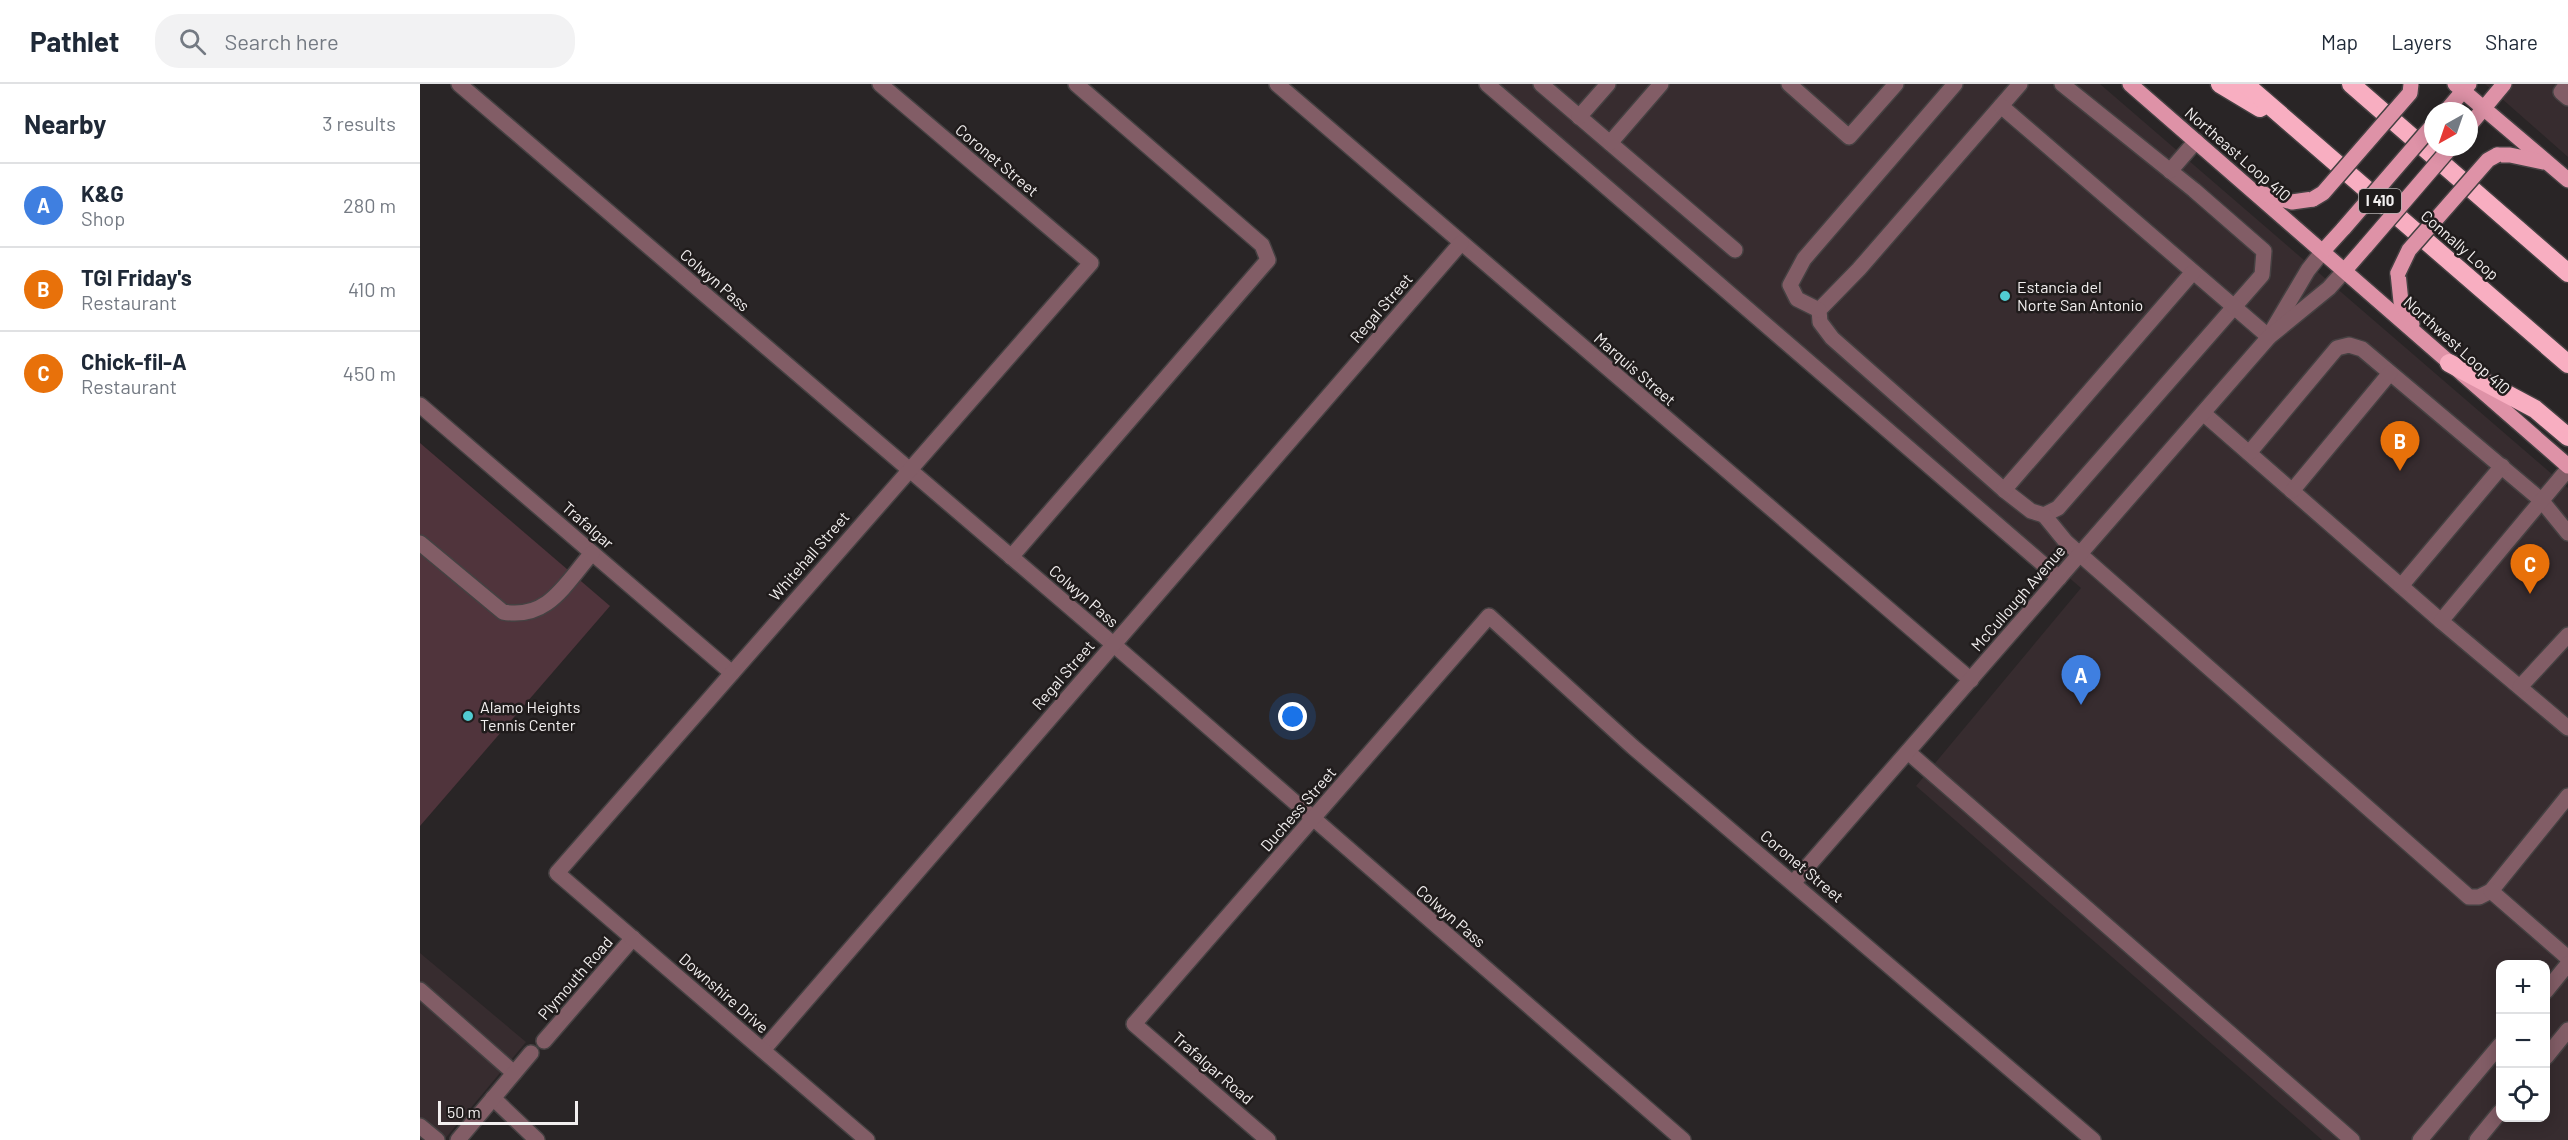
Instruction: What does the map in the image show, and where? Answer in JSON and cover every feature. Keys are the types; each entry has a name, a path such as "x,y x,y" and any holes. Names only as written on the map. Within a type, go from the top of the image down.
{"highway":[{"path":"2220,84 2304,134"},
{"name":"Connally Loop","path":"2245,84 2568,364"},
{"path":"2351,84 2568,273"},
{"path":"2449,363 2535,409 2568,437"}],"main road":[{"name":"Northeast Loop 410","path":"2130,84 2324,251"},
{"path":"2254,192 2292,202 2313,199 2323,193 2410,93 2411,84"},
{"path":"2478,116 2504,84"},
{"path":"2452,102 2462,86 2484,109 2568,180"},
{"name":"McCullough Avenue","path":"2324,251 2424,135"},
{"path":"2416,333 2401,302 2398,273 2409,250 2488,160 2497,155 2510,155 2546,163"},
{"name":"McCullough Avenue","path":"2345,270 2443,156"},
{"name":"Northwest Loop 410","path":"2324,251 2568,467"}],"street":[{"name":"Colwyn Pass","path":"459,84 1011,557 1683,1140"},
{"name":"Coronet Street","path":"880,84 1091,263"},
{"path":"1011,557 1268,260 1262,245 1076,84"},
{"name":"Marquis Street","path":"1277,84 1971,680"},
{"path":"1487,84 2059,578"},
{"path":"1541,84 1735,250"},
{"path":"1579,117 1608,84"},
{"path":"1610,143 1661,84"},
{"path":"1789,84 1849,137 1896,84"},
{"path":"1820,310 1797,299 1790,285 1804,259 1955,84"},
{"path":"2020,84 1859,269 1820,310 1820,322 1832,338 2004,490 2031,511 2044,515 2053,529 2469,897 2479,897 2491,891 2568,796"},
{"path":"2044,515 2058,508 2234,308 2262,274 2264,251 2062,84"},
{"path":"2567,84 2561,92 2568,98"},
{"path":"2001,106 2269,337"},
{"path":"2170,171 2196,141"},
{"name":"Regal Street","path":"763,1050 1461,243"},
{"name":"McCullough Avenue","path":"2269,337 2308,270 2324,251"},
{"name":"Whitehall Street","path":"557,873 1091,263"},
{"name":"McCullough Avenue","path":"1794,882 2269,337 2329,288 2345,270"},
{"path":"2004,490 2193,272"},
{"path":"2249,453 2337,348 2349,345 2362,350 2502,466 2541,500 2568,533"},
{"path":"2292,491 2390,373"},
{"name":"Trafalgar","path":"420,405 732,673"},
{"path":"2203,413 2441,621 2566,722"},
{"path":"2401,586 2502,466"},
{"path":"2441,621 2568,467"},
{"path":"420,543 503,612 520,615 546,606 592,553"},
{"name":"Coronet Street","path":"1489,616 1633,747 1794,882 2093,1140"},
{"name":"Duchess Street","path":"1134,1024 1489,616"},
{"path":"2520,687 2568,635"},
{"path":"1908,752 2352,1140"},
{"name":"Downshire Drive","path":"557,873 867,1140"},
{"path":"2491,891 2568,958"},
{"name":"Plymouth Road","path":"544,1041 633,938"},
{"path":"2550,986 2568,964"},
{"path":"420,990 514,1073"},
{"name":"Trafalgar Road","path":"1134,1024 1268,1140"},
{"path":"2550,1052 2568,1030"},
{"path":"2420,1140 2496,1050"},
{"path":"458,1140 531,1053"},
{"path":"493,1098 537,1140"},
{"path":"2477,1140 2496,1117"},
{"path":"420,1126 437,1140"}],"shaded area":[{"path":"1498,84 2100,84 2568,488 2568,1140 2322,1140 1916,786 2081,588"},
{"path":"2485,84 2568,84 2568,157 2501,98"},
{"name":"Alamo Heights Tennis Center","path":"420,443 610,606 420,826"},
{"path":"420,953 526,1042 444,1140 420,1140"}],"place":[{"name":"Estancia del Norte San Antonio","path":"2005,296"},
{"name":"TGI Friday's","path":"2400,471"},
{"name":"Chick-fil-A","path":"2530,594"},
{"name":"K&G","path":"2081,705"},
{"name":"Alamo Heights Tennis Center","path":"468,716"}]}
